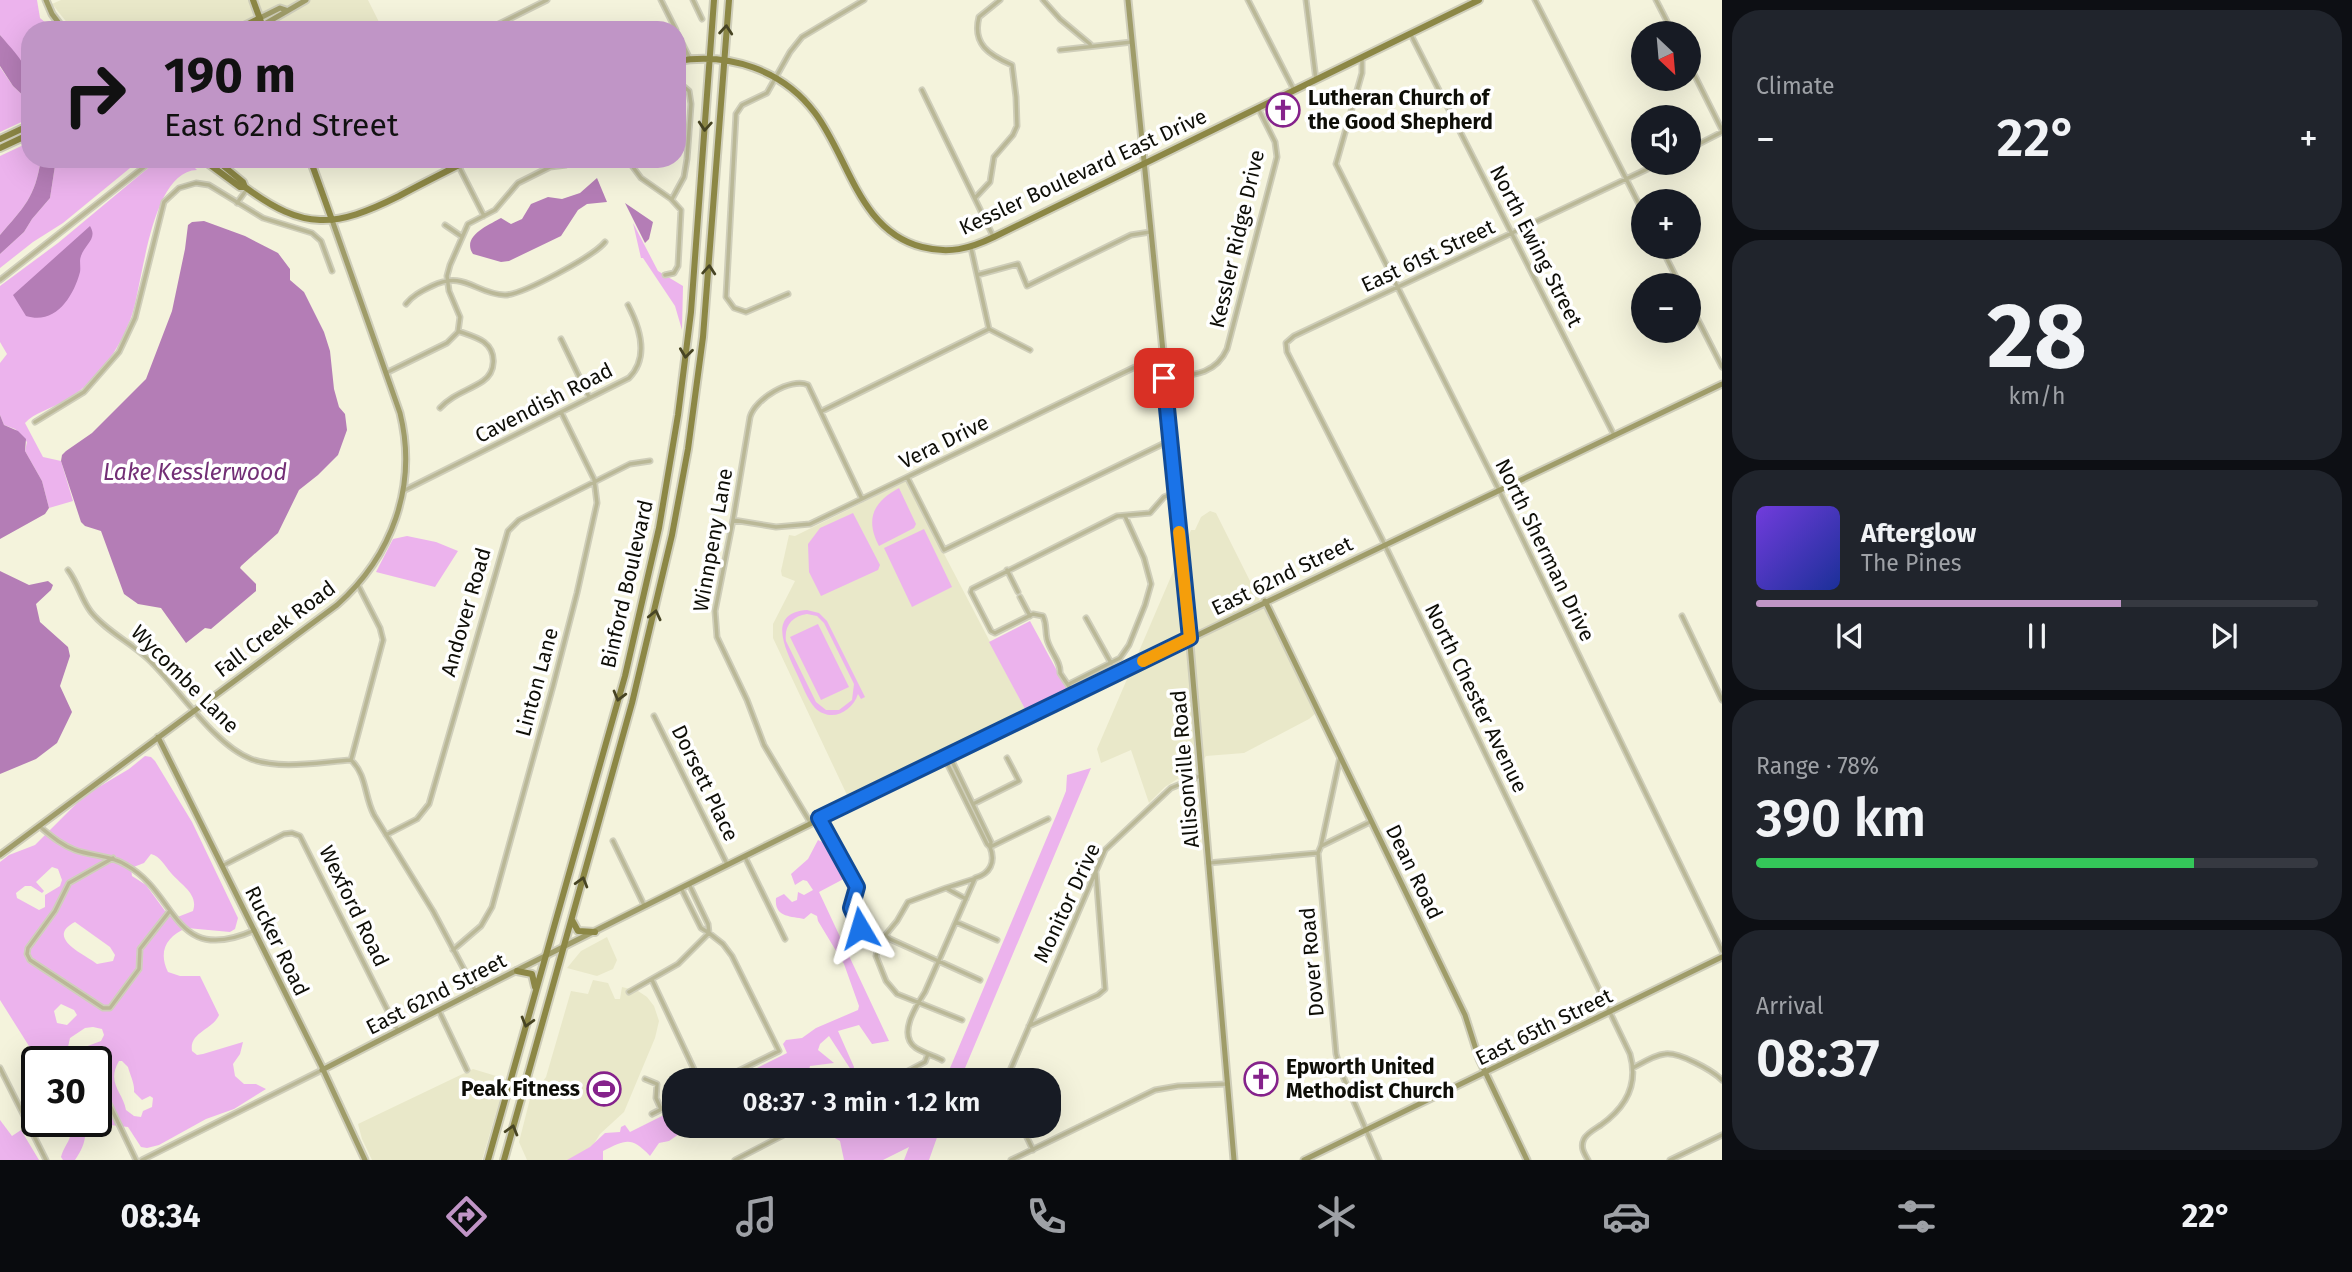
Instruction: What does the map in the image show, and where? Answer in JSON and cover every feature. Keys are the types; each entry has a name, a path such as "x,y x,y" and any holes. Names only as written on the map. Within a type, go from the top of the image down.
{"main road":[{"path":"253,0 261,21"},
{"name":"Binford Boulevard","path":"488,1160 625,676 665,496 691,312 714,0"},
{"name":"Binford Boulevard","path":"504,1160 644,657 680,493 706,312 729,0"},
{"name":"Kessler Boulevard East Drive","path":"686,60 724,59 748,65 777,79 796,92 816,114 864,202 882,225 901,239 919,247 938,250 971,248 1479,0"},
{"path":"2,143 21,131"},
{"path":"2,143 21,137"},
{"path":"214,168 240,187 283,211 311,220 332,220 371,210 445,168"},
{"path":"226,168 243,182 246,188"},
{"path":"313,168 332,220"},
{"path":"571,919 578,931 595,932"},
{"path":"517,971 532,974 536,993"}],"street":[{"path":"46,0 57,21"},
{"path":"265,21 280,8 286,10 306,0"},
{"path":"504,21 547,0"},
{"path":"662,0 672,21"},
{"path":"693,0 702,19"},
{"path":"788,294 746,312 733,307 726,295 736,114 742,105 766,94 777,79 790,52 802,37 864,0"},
{"path":"975,198 990,182 994,157 1013,135 1017,124 1012,65 986,50 977,34 979,17 1000,0"},
{"path":"1043,0 1060,19 1091,45"},
{"name":"Allisonville Road","path":"1128,0 1177,492 1234,1160"},
{"path":"1248,0 1294,90"},
{"path":"1535,0 1631,189"},
{"path":"1656,0 1667,21"},
{"path":"1307,1 1316,80"},
{"name":"North Ewing Street","path":"1410,33 1614,435"},
{"path":"1060,50 1132,42"},
{"path":"686,50 690,59"},
{"name":"North Sherman Drive","path":"1362,57 1362,73 1336,164 1499,490 1722,951"},
{"path":"1701,88 1722,131 1701,142"},
{"path":"686,89 690,93 691,114 686,159"},
{"path":"922,90 994,237"},
{"name":"Kessler Ridge Drive","path":"1164,378 1206,372 1217,364 1227,349 1277,157 1275,142 1258,108"},
{"path":"0,280 143,168"},
{"path":"459,168 484,216"},
{"path":"386,373 447,343 458,331 459,315 447,280 461,236 469,223 498,207 518,183 548,168"},
{"path":"634,168 644,181 671,199 682,215 678,266 674,273 665,275"},
{"path":"671,199 684,177 685,168"},
{"name":"East 61st Street","path":"1286,343 1294,336 1634,175"},
{"path":"35,422 84,392 108,367 125,342 142,293 163,206 171,193 186,185 203,184 216,189 270,221 315,235 322,243 332,271"},
{"path":"237,203 246,188"},
{"name":"Fall Creek Road","path":"0,855 337,605 358,585 387,543 403,491 406,467 404,433 400,413 332,220"},
{"path":"445,225 461,236"},
{"path":"977,275 1018,264 1027,286 1131,235 1150,232"},
{"path":"406,304 415,294 447,280 462,281 499,294 513,294 591,255 604,242"},
{"path":"971,248 989,329"},
{"name":"Cavendish Road","path":"403,491 628,379 636,368 641,335 628,305"},
{"path":"1701,326 1722,367"},
{"path":"989,329 1030,349"},
{"path":"862,499 822,411 989,329"},
{"path":"440,408 455,394 484,380 492,367 493,357 487,345 458,331"},
{"path":"561,339 590,397"},
{"name":"North Chester Avenue","path":"1286,343 1289,355 1384,544 1611,1013 1633,1068"},
{"name":"Vera Drive","path":"733,520 776,527 800,526 821,519 1162,354"},
{"name":"Winnpeny Lane","path":"810,822 767,751 749,704 715,631 715,611 752,410 764,398 794,383 805,384 812,390 822,411"},
{"name":"East 62nd Street","path":"142,1160 810,822 1265,601 1722,384"},
{"name":"Linton Lane","path":"453,950 481,926 492,907 577,593 597,503 595,483 561,412"},
{"path":"907,477 944,550 1171,440"},
{"name":"Andover Road","path":"387,835 417,820 429,804 505,534 519,520 630,464 650,461"},
{"path":"1074,694 1060,673 1061,669 1046,637 1048,626 1043,616 1033,614 995,633 991,631 971,592 974,586 1117,516 1150,513 1164,497 1177,492"},
{"path":"1069,684 1119,658 1132,637 1151,584 1144,558 1125,515"},
{"name":"Wycombe Lane","path":"68,570 95,617 152,662 193,711 233,749 250,759 279,764 351,760"},
{"path":"1007,570 1030,616"},
{"path":"358,585 379,625 383,640 351,760 362,772 370,808 433,911 474,990"},
{"name":"Dean Road","path":"1265,601 1465,1015 1485,1073 1527,1160"},
{"path":"1682,616 1722,700"},
{"path":"1086,618 1111,663"},
{"name":"Dorsett Place","path":"654,716 727,864"},
{"name":"Rucker Road","path":"158,737 255,930 365,1160"},
{"name":"Dover Road","path":"1340,755 1318,853 1336,1054 1343,1077 1379,1160"},
{"path":"947,756 947,763 970,805 986,844 990,847 993,855 991,867 982,876 908,902 877,948 877,960 891,988 905,998 962,1020"},
{"path":"970,805 1019,781 1007,758"},
{"name":"Monitor Drive","path":"1011,1068 1103,854 1112,842 1167,792 1200,775"},
{"path":"819,818 857,887 851,911 868,944 877,948"},
{"path":"990,847 1048,819"},
{"path":"1321,846 1372,821"},
{"path":"39,826 72,849 113,858 133,869 147,880 183,928 206,938 226,940 255,930"},
{"name":"Wexford Road","path":"222,866 284,834 300,836 398,1031"},
{"path":"613,841 645,906"},
{"path":"1208,863 1318,853"},
{"path":"744,856 785,939"},
{"path":"113,858 69,883 55,911 27,952 32,961 103,1008 109,1009 139,969 140,949 169,912"},
{"path":"1029,1026 1098,995 1105,989 1096,871"},
{"path":"942,1060 914,1046 908,1034 908,1026 975,878"},
{"path":"689,884 708,924 709,933"},
{"path":"681,888 701,928 723,944 732,956 779,1051 744,1068"},
{"path":"946,888 966,899"},
{"path":"956,922 997,940"},
{"path":"629,992 678,964 709,933"},
{"path":"885,935 980,980"},
{"name":"East 65th Street","path":"1304,1160 1722,957"},
{"path":"652,981 693,1068"},
{"path":"439,1011 467,1070"},
{"path":"914,1068 925,1062 928,1054"},
{"path":"1588,1160 1582,1147 1584,1137 1613,1117 1622,1107 1630,1091 1633,1068 1660,1055 1669,1054 1707,1069 1722,1080"},
{"path":"0,1068 46,1160"},
{"path":"645,1079 657,1084 656,1098 661,1110 652,1114"},
{"path":"1011,1160 1155,1090 1227,1084"},
{"path":"112,1110 136,1160"},
{"path":"1670,1160 1722,1135"},
{"path":"734,1160 777,1138"},
{"path":"1027,1138 1033,1150"}],"shaded area":[{"path":"0,0 37,0 40,18 44,21 21,21 21,62 0,35"},
{"path":"61,0 368,0 378,21 66,21 52,4"},
{"path":"0,67 21,94 21,122 0,132"},
{"path":"21,146 21,168 39,168 32,193 0,235 0,156"},
{"path":"55,168 130,168 63,223 0,268 0,254 24,232 50,198"},
{"path":"148,168 197,170 181,175 169,188 159,208 151,230 132,315 121,341 105,365 74,395 33,416 25,423 43,457 61,461 73,501 49,508 42,481 25,451 27,442 15,429 4,425 0,415 0,363 7,354 0,342 0,286 58,243"},
{"path":"633,223 658,271 683,286 682,330 675,306 641,258"},
{"path":"906,481 1025,709 847,795 773,638 773,624 795,581 782,576 781,571 789,535 795,536"},
{"path":"899,488 916,524 914,528 879,546 873,528 874,512 883,499"},
{"path":"1210,511 1216,513 1316,713 1244,753 1206,756 1196,772 1182,776 1165,787 1149,803 1131,750 1101,763 1097,749 1191,530 1195,530 1201,517"},
{"path":"853,513 880,565 878,570 821,596 809,572 808,544 820,528"},
{"path":"924,529 952,587 912,607 884,548"},
{"path":"407,536 436,542 458,551 435,587 376,572 393,539"},
{"path":"807,610 819,613 827,621 865,697 861,699 858,694 851,706 840,713 828,715 815,708 788,655 782,635 783,626 786,618","holes":["807,614 817,616 824,623 854,684 852,700 839,710 826,710 816,702 786,641 786,631 793,619"]},
{"path":"1030,621 1068,691 1025,709 989,642"},
{"path":"818,624 849,687 821,700 790,637"},
{"path":"145,756 151,757 192,822 238,918 235,929 230,932 187,928 180,931 166,946 165,965 168,972 180,976 200,976 219,1015 194,1039 192,1051 197,1055 203,1054 243,1042 240,1054 233,1064 235,1076 244,1084 256,1084 266,1089 234,1109 206,1119 159,1145 147,1148 141,1147 128,1127 112,1125 112,1046 88,1046 101,1041 104,1035 102,1029 85,1028 70,1038 68,1046 29,1046 0,1000 0,862 9,855 35,845 77,803","holes":["151,854 160,859 191,894 193,911 175,918 168,915 146,885 132,876 131,868 144,863","52,867 58,869 62,880 60,886 45,895 45,907 39,910 17,898 16,893 25,886 31,886 42,893 44,891 36,882","75,922 110,947 115,955 113,961 97,964 70,946 65,940 67,928","61,1004 74,1010 77,1015 67,1025 57,1023 54,1011","119,1061 122,1061 128,1067 134,1092 142,1100 150,1096 153,1098 152,1107 143,1111 141,1117 126,1110 115,1081 115,1069"]},
{"path":"1091,768 965,1068 950,1068 1066,791 1067,775"},
{"path":"818,840 824,843 834,841 853,874 819,892 889,1041 872,1044 859,1025 838,1031 854,1068 850,1068 829,1036 820,1044 818,1050 834,1063 809,1068 757,1068 787,1053 783,1044 786,1040 802,1038 816,1028 858,1010 859,1006 844,964 817,916 811,913 804,919 789,916 781,913 776,905 776,898 784,894 792,902 797,900 798,892 804,895 813,890 807,881 803,880 795,885 791,874 808,859"},
{"path":"607,937 617,960 613,969 597,976 567,968 581,951"},
{"path":"593,980 608,983 615,999 620,999 622,987 638,991 647,997 654,1006 659,1021 655,1038 624,1112 600,1134 590,1150 571,1160 527,1160 519,1142 532,1091 538,1088 546,1077 571,991 588,994"},
{"path":"473,1069 506,1079 482,1160 372,1160 358,1124"},
{"path":"662,1116 662,1138 673,1138 659,1143 650,1156 638,1145 623,1142 603,1151 603,1160 567,1160 590,1147 605,1133 620,1132 625,1125 630,1132"},
{"path":"0,1120 12,1136 21,1130 21,1137 25,1137 39,1160 0,1160"},
{"path":"70,1137 85,1137 75,1160 63,1160 61,1157"},
{"path":"835,1138 937,1138 929,1160 904,1160 909,1147 883,1160 844,1160 840,1141"}],"water":[{"path":"0,35 21,61 21,94 13,86 0,66"},
{"path":"39,168 55,168 50,198 24,232 0,254 0,235 27,201"},
{"path":"597,178 607,202 587,204 578,210 561,236 509,261 501,262 473,254 470,248 473,237 484,228 501,218 511,224 522,219 531,204 548,197 562,199 580,193"},
{"path":"625,203 653,222 649,239 645,243"},
{"name":"Lake Kesslerwood","path":"204,221 245,236 278,253 290,269 290,280 304,292 324,332 330,351 334,389 339,407 345,414 347,430 338,455 299,490 278,533 241,566 256,584 256,591 211,629 205,628 186,643 161,608 138,604 124,594 101,531 81,522 61,461 66,451 92,433 146,379 172,311 188,225"},
{"path":"90,226 92,238 81,256 77,282 67,300 46,317 26,316 13,295"},
{"name":"Lake Kesslerwood","path":"0,415 4,425 18,431 26,439 25,451 42,481 49,508 45,514 0,539"},
{"path":"0,571 29,585 48,581 53,585 36,604 40,622 68,647 70,656 60,686 72,712 57,743 36,759 0,774"}],"slow traffic":[{"path":"1143,661 1190,638 1179,532"}],"place":[{"name":"Lutheran Church of the Good Shepherd","path":"1283,110"},
{"name":"Epworth United Methodist Church","path":"1261,1079"},
{"name":"Peak Fitness","path":"604,1089"}],"route":[{"path":"860,928 851,911 857,887 819,818 1190,638 1164,378"}]}
